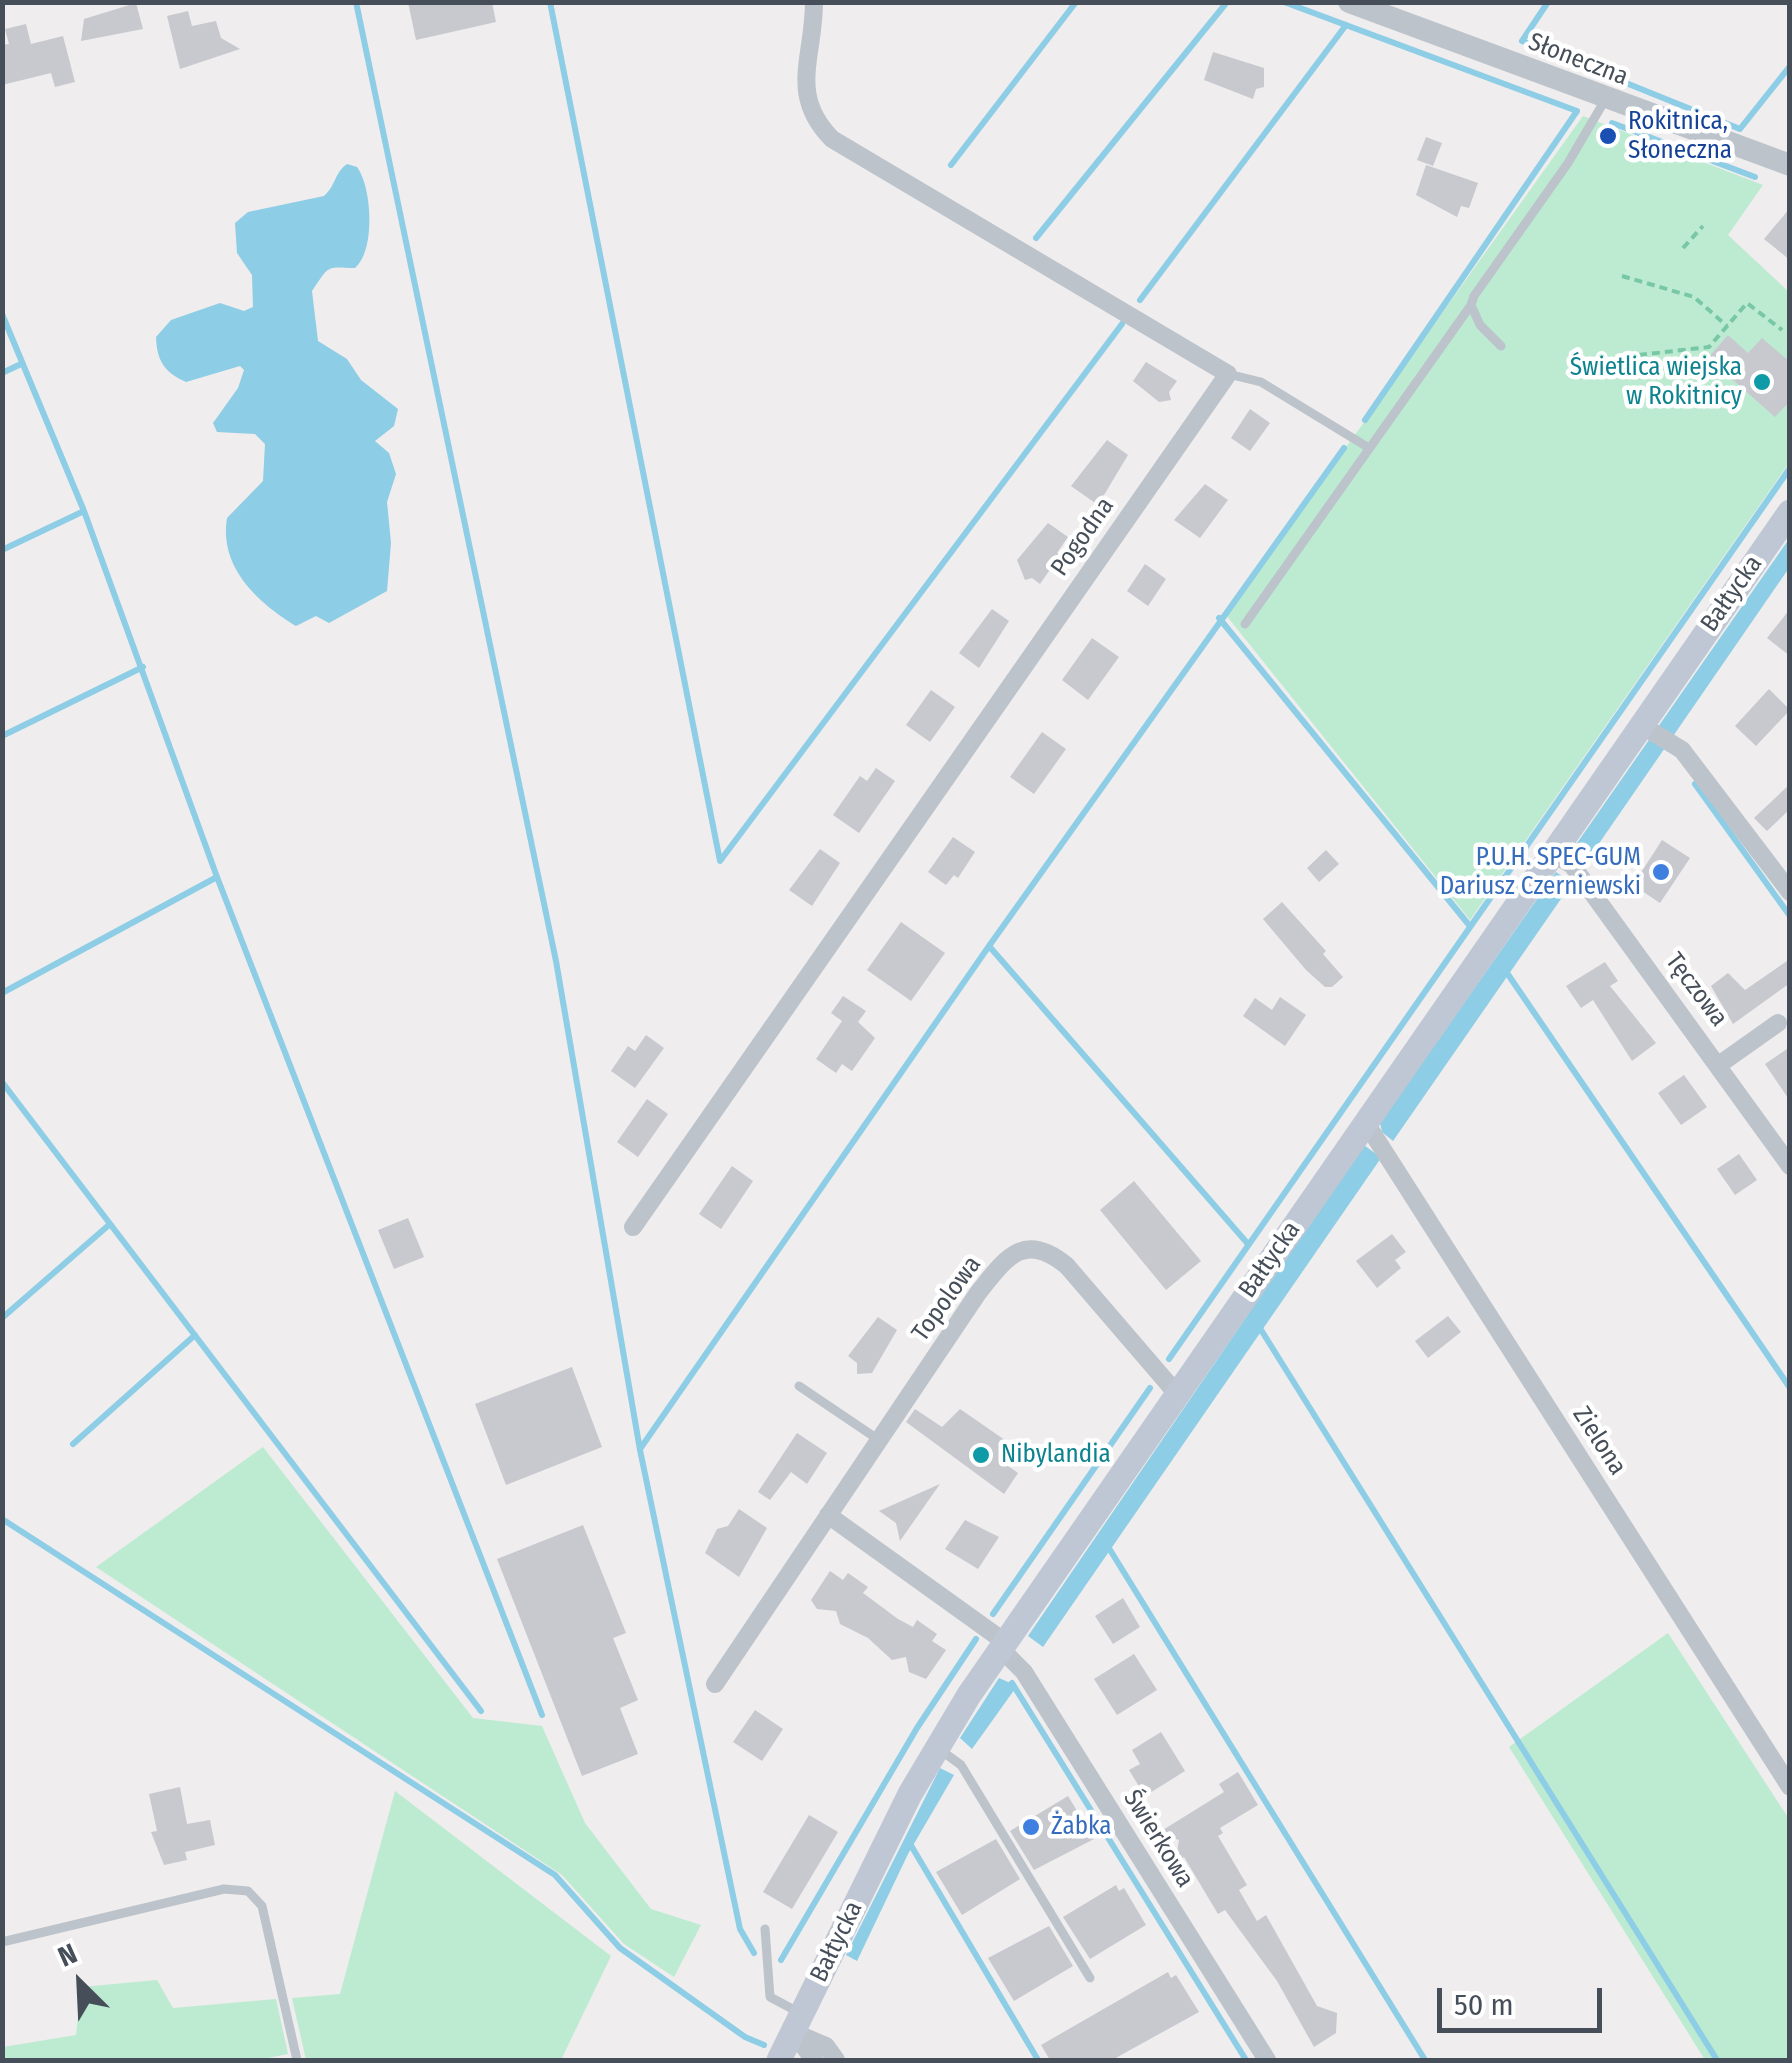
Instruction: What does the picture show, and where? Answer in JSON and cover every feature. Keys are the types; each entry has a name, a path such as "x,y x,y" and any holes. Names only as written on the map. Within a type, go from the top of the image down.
{"main road":[{"name":"Bałtycka","path":"779,2060 936,1747 1553,854 1647,728 1790,512"}],"street":[{"path":"814,2 814,33 804,91 812,119 832,139 1228,374"},
{"name":"Słoneczna","path":"1349,2 1790,166"},
{"name":"Pogodna","path":"633,1226 1228,374"},
{"path":"1647,728 1674,743 1790,892"},
{"name":"Tęczowa","path":"1553,854 1572,865 1720,1064 1790,1166"},
{"path":"1720,1064 1778,1023"},
{"name":"Zielona","path":"1366,1123 1790,1786"},
{"name":"Topolowa","path":"714,1684 998,1268 1014,1252 1032,1248 1050,1252 1067,1266 1177,1394"},
{"path":"828,1515 1003,1646"},
{"name":"Świerkowa","path":"1003,1646 1024,1672 1266,2060"},
{"path":"798,2023 814,2060"},
{"path":"798,2023 826,2046 836,2060"}],"lane":[{"path":"1245,624 1471,305 1606,100"},
{"path":"1471,305 1480,325 1501,346"},
{"path":"1228,374 1261,382 1369,448"},
{"path":"799,1386 879,1440"},
{"path":"936,1747 960,1766 1090,1978"},
{"path":"2,1942 224,1889 248,1891 262,1906 297,2060"},
{"path":"765,1929 770,1998 798,2023"}],"path":[{"path":"1683,248 1703,226"},
{"path":"1622,276 1694,297 1728,326"},
{"path":"1639,355 1709,347 1747,303 1782,330"}],"green space":[{"path":"1583,116 1763,185 1728,235 1789,292 1789,463 1470,920 1226,615"},
{"path":"263,1447 473,1718 542,1726 585,1823 651,1909 701,1925 674,1977 624,1944 562,1875 96,1567"},
{"path":"1668,1633 1789,1819 1789,2060 1705,2060 1509,1747"},
{"path":"395,1791 611,1956 561,2060 306,2060 292,1998 340,1994"},
{"path":"157,1980 173,2008 276,1999 288,2054 258,2060 3,2060 3,2047 76,2035 81,1987"}],"water":[{"path":"347,164 357,167 366,189 370,219 366,248 355,268 329,269 312,291 318,341 347,359 361,380 398,409 394,426 375,441 389,453 396,474 387,502 391,543 387,591 329,623 316,616 296,626 255,594 229,552 227,518 263,481 265,444 255,434 217,432 213,423 238,388 244,370 240,366 186,382 163,365 156,337 171,320 220,303 244,311 253,307 252,275 237,253 235,223 248,212 324,196"},
{"path":"1789,539 1789,568 1589,858 1575,846"},
{"path":"1556,872 1572,883 1393,1141 1382,1132 1380,1123"},
{"path":"1364,1145 1381,1158 1043,1647 1028,1636"},
{"path":"999,1678 1017,1686 972,1749 960,1738"},
{"path":"940,1768 954,1775 908,1854 857,1961 846,1955"}],"building":[{"path":"408,2 492,2 496,22 416,40"},
{"path":"136,3 143,29 81,41 84,19"},
{"path":"188,11 192,26 216,21 221,38 240,49 180,69 167,16"},
{"path":"26,24 31,44 63,36 75,82 55,87 51,73 2,85 2,45 9,44 5,29"},
{"path":"1213,52 1264,68 1264,87 1256,89 1253,99 1204,80"},
{"path":"1426,137 1442,143 1433,166 1417,160"},
{"path":"1426,165 1478,183 1469,208 1461,206 1457,217 1416,195"},
{"path":"1790,208 1790,260 1764,239"},
{"name":"Świetlica wiejska w Rokitnicy","path":"1728,335 1748,353 1762,338 1790,362 1790,401 1775,417 1708,358"},
{"path":"1146,362 1177,381 1169,392 1171,400 1159,402 1133,381"},
{"path":"1250,409 1270,423 1250,451 1231,438"},
{"path":"1107,440 1128,455 1098,505 1071,486"},
{"path":"1205,484 1228,500 1200,538 1174,520"},
{"path":"1048,523 1068,537 1040,584 1032,578 1025,580 1017,560"},
{"path":"1145,564 1166,579 1148,606 1127,591"},
{"path":"992,609 1009,621 979,668 959,653"},
{"path":"1790,609 1790,656 1767,638"},
{"path":"1092,638 1119,657 1088,700 1062,680"},
{"path":"1769,689 1790,710 1756,746 1735,726"},
{"path":"931,690 955,707 930,742 906,725"},
{"path":"1042,732 1066,749 1034,794 1010,777"},
{"path":"876,768 895,781 859,833 833,815 860,776 867,781"},
{"path":"1790,784 1790,809 1767,831 1754,818"},
{"path":"953,837 975,852 958,878 954,875 946,885 928,872"},
{"name":"P.U.H. SPEC-GUM Dariusz Czerniewski","path":"1662,840 1690,858 1660,903 1633,885"},
{"path":"820,849 840,863 812,906 789,890"},
{"path":"1326,850 1339,864 1319,882 1307,868"},
{"path":"1282,902 1326,951 1323,954 1343,977 1332,987 1325,987 1306,970 1263,919"},
{"path":"901,922 945,953 911,1001 867,970"},
{"path":"1790,959 1790,983 1733,1024 1711,986 1728,973 1745,990"},
{"path":"1605,962 1618,981 1610,986 1656,1043 1632,1061 1593,1000 1581,1008 1566,986"},
{"path":"843,996 866,1011 858,1022 875,1038 852,1071 842,1064 836,1073 816,1059 842,1021 831,1013"},
{"path":"1280,997 1306,1015 1285,1046 1243,1016 1255,998 1272,1010"},
{"path":"646,1035 664,1048 635,1088 611,1071 628,1046 635,1051"},
{"path":"1790,1047 1790,1101 1765,1064"},
{"path":"1684,1075 1707,1107 1681,1125 1658,1093"},
{"path":"647,1099 668,1114 638,1157 617,1142"},
{"path":"1739,1154 1757,1180 1735,1195 1717,1169"},
{"path":"732,1166 753,1181 721,1229 699,1214"},
{"path":"1134,1181 1201,1261 1166,1290 1100,1210"},
{"path":"408,1218 424,1257 394,1269 378,1230"},
{"path":"1392,1234 1406,1252 1395,1260 1401,1268 1377,1288 1356,1261"},
{"path":"1448,1316 1461,1332 1428,1358 1415,1341"},
{"path":"878,1317 897,1330 872,1373 857,1374 857,1363 848,1356"},
{"path":"572,1367 602,1447 506,1485 475,1404"},
{"name":"Nibylandia","path":"915,1409 942,1427 960,1409 1015,1447 1004,1463 1018,1473 1004,1494 906,1422"},
{"path":"797,1433 827,1453 807,1484 791,1472 770,1500 758,1492"},
{"path":"940,1484 900,1541 896,1523 879,1511"},
{"path":"739,1509 767,1528 739,1577 705,1553 717,1529 728,1526"},
{"path":"965,1520 999,1537 978,1569 945,1549"},
{"path":"583,1525 626,1633 613,1638 638,1700 620,1708 638,1754 582,1776 497,1559"},
{"path":"830,1571 843,1580 848,1573 868,1587 863,1593 898,1619 913,1627 917,1620 937,1634 932,1641 946,1650 926,1679 909,1672 906,1657 892,1660 868,1638 840,1624 836,1611 817,1609 811,1600"},
{"path":"1123,1598 1140,1627 1113,1644 1095,1616"},
{"path":"1134,1654 1157,1690 1117,1715 1094,1679"},
{"path":"755,1710 783,1729 762,1761 733,1742"},
{"path":"1161,1732 1185,1771 1145,1796 1129,1770 1140,1764 1132,1750"},
{"path":"1238,1772 1258,1805 1220,1828 1223,1833 1218,1836 1247,1885 1239,1890 1257,1921 1266,1915 1317,2006 1337,2013 1336,2033 1314,2047 1277,1981 1225,1910 1218,1914 1184,1857 1175,1863 1179,1840 1158,1833 1224,1792 1219,1784"},
{"path":"180,1787 187,1824 210,1820 215,1845 185,1852 187,1860 164,1865 151,1832 157,1831 149,1794"},
{"path":"1068,1796 1094,1839 1034,1870 1010,1831"},
{"path":"809,1815 838,1832 792,1909 763,1892"},
{"path":"996,1839 1020,1879 962,1915 936,1872"},
{"path":"1116,1885 1119,1891 1124,1888 1146,1925 1090,1959 1063,1917"},
{"path":"1049,1926 1073,1966 1014,2001 988,1958"},
{"path":"1168,1972 1171,1978 1176,1975 1199,2012 1112,2060 1050,2060 1041,2045"}],"waterway":[{"path":"356,2 556,961 640,1450 740,1929 754,1953"},
{"path":"550,2 720,861 1122,324"},
{"path":"951,165 1076,2"},
{"path":"1036,238 1227,2"},
{"path":"1284,2 1577,111 1365,420"},
{"path":"1548,2 1522,41 1740,129 1790,66"},
{"path":"1140,300 1346,25"},
{"path":"1612,123 1755,177"},
{"path":"2,314 84,511 217,877 542,1715"},
{"path":"2,373 21,364"},
{"path":"640,1449 989,946 1344,448"},
{"path":"1169,1359 1790,468"},
{"path":"2,550 84,511"},
{"path":"1219,618 1469,925"},
{"path":"2,736 143,667"},
{"path":"1695,784 1790,916"},
{"path":"2,993 217,877"},
{"path":"989,946 1248,1244"},
{"path":"1505,970 1790,1388"},
{"path":"2,1082 481,1711"},
{"path":"2,1318 110,1224"},
{"path":"1258,1325 1717,2060"},
{"path":"73,1444 195,1335"},
{"path":"993,1614 1150,1388"},
{"path":"2,1519 555,1875 620,1948 745,2037 764,2045"},
{"path":"1107,1545 1425,2060"},
{"path":"781,1960 917,1728 976,1639"},
{"path":"1012,1683 1246,2060"},
{"path":"909,1842 1038,2060"}],"place":[{"name":"Rokitnica, Słoneczna","path":"1608,136"},
{"name":"Świetlica wiejska w Rokitnicy","path":"1762,382"},
{"name":"P.U.H. SPEC-GUM Dariusz Czerniewski","path":"1661,872"},
{"name":"Nibylandia","path":"981,1455"},
{"name":"Żabka","path":"1031,1827"}]}
